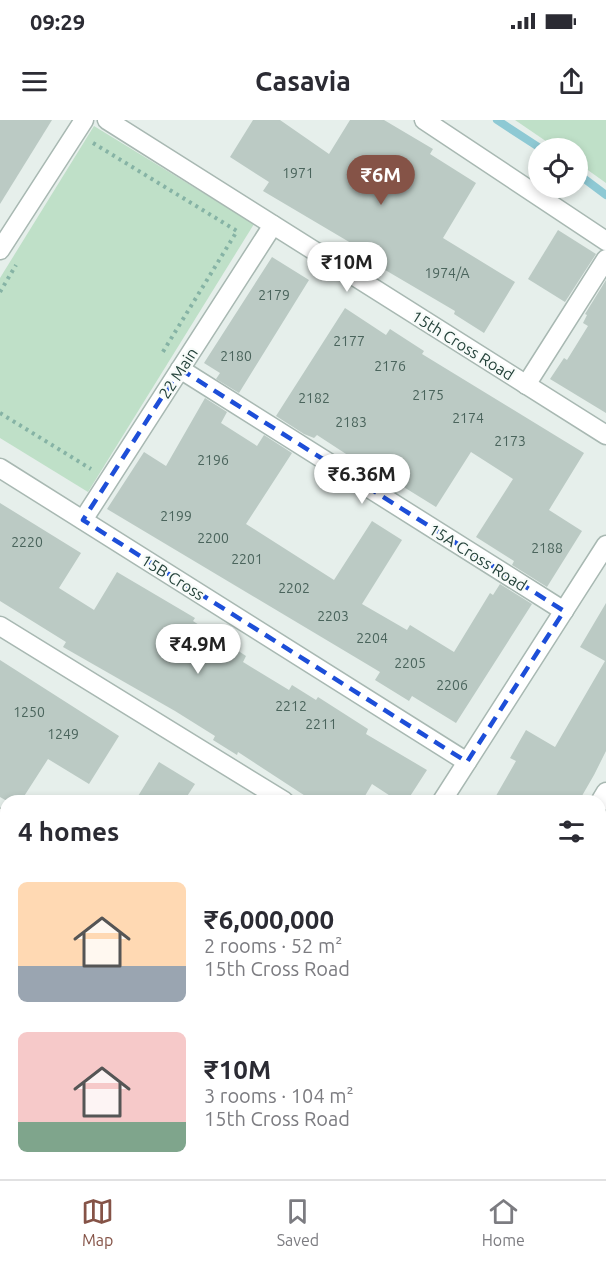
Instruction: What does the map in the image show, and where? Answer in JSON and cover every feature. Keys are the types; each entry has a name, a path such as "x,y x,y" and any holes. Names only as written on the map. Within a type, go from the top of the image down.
{"street":[{"path":"0,250 84,120"},
{"name":"15th Cross Road","path":"107,120 606,435"},
{"path":"424,120 606,241"},
{"name":"22 Main","path":"83,520 273,225"},
{"path":"526,385 606,259"},
{"name":"15A Cross Road","path":"180,369 564,611"},
{"name":"15B Cross","path":"0,468 467,762"},
{"path":"446,795 606,545"},
{"path":"0,626 274,795"}],"path":[{"path":"105,151 237,231 158,360"},
{"path":"0,413 91,469 98,459"}],"highlighted area":[{"path":"180,369 564,611 467,762 83,520"}],"green space":[{"path":"515,120 606,120 606,183 588,170 588,138 541,138"},
{"path":"94,126 254,224 88,492 0,438 0,278"}],"building":[{"path":"0,120 52,120 0,204"},
{"path":"253,120 280,120 329,154 350,120 384,120 433,149 430,154 476,183 443,238 515,282 484,333 454,314 455,311 375,264 378,259 263,191 269,182 230,157"},
{"path":"558,230 596,254 565,302 528,279"},
{"path":"272,257 309,280 239,393 216,379 220,373 204,363"},
{"path":"606,280 606,413 550,379 564,358 567,360 588,326 583,323 587,315 585,314"},
{"path":"345,308 386,335 390,329 424,351 422,354 584,453 549,510 582,531 547,587 512,565 514,561 476,537 513,479 471,452 436,507 394,481 392,484 317,435 314,438 304,434 276,416"},
{"path":"205,398 227,412 221,423 257,446 264,435 292,453 246,524 334,580 372,521 402,540 362,604 407,630 410,625 454,652 490,593 493,595 500,584 532,604 456,723 412,696 409,701 375,680 380,672 107,509 144,452 166,466"},
{"path":"0,503 81,553 59,588 94,610 117,572 195,618 193,621 246,656 243,662 289,690 292,685 316,700 318,697 368,729 366,734 427,770 411,795 389,795 372,784 366,795 304,795 238,752 237,755 213,740 215,736 175,711 63,647 66,642 0,601"},
{"path":"606,603 606,751 594,775 582,795 496,795 516,761 510,758 526,730 555,747 605,661 580,647"},
{"path":"0,660 119,736 89,784 48,759 25,795 0,795"},
{"path":"159,762 195,784 188,795 139,795"}],"waterway":[{"path":"497,120 528,140"},
{"path":"588,182 606,195"}]}
